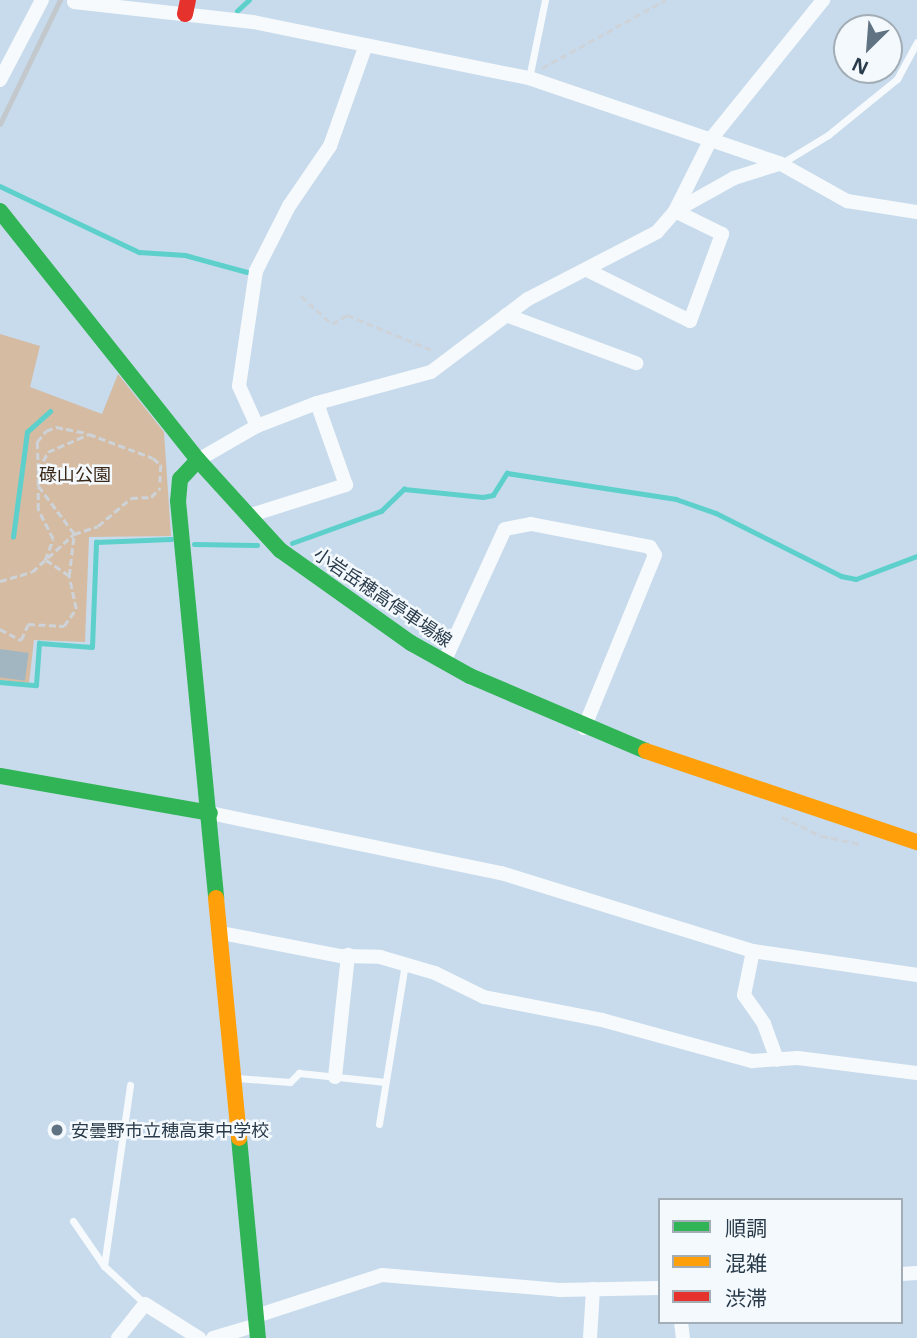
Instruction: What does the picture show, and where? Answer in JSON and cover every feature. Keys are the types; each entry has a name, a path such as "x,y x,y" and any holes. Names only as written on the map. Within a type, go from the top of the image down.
{"main road":[{"name":"小岩岳穂高停車場線","path":"0,211 198,460 248,516 314,576 444,662 584,728 917,842"},
{"path":"198,460 180,479 178,501 210,813 257,1326"},
{"path":"0,776 210,813"}],"street":[{"path":"0,80 42,0"},
{"path":"198,460 257,426 317,403 419,378 506,315 657,232 675,211 711,139 823,0"},
{"path":"69,1 187,7 530,76 781,164 847,201 917,212"},
{"path":"257,426 239,386 256,271 289,206 330,146 366,45"},
{"path":"675,211 734,178 781,164"},
{"path":"587,270 690,321 722,234 675,211"},
{"path":"506,315 636,363"},
{"path":"248,516 346,485 317,403"},
{"path":"444,662 505,528 531,524 650,547 655,555 584,728"},
{"path":"210,813 501,873 753,951 917,975"},
{"path":"221,933 405,963 496,1000 602,1020 752,1062 777,1060 917,1073"},
{"path":"753,951 744,995 764,1024 777,1060"},
{"path":"335,1077 348,955"},
{"path":"216,1338 257,1326 382,1275 593,1289 658,1288"},
{"path":"590,1338 593,1289"},
{"path":"118,1338 145,1304 199,1338"}],"lane":[{"path":"530,76 545,0"},
{"path":"781,164 828,135 897,79 917,43"},
{"path":"379,1124 405,963"},
{"path":"234,1078 290,1082 299,1073 386,1082"},
{"path":"104,1266 130,1085"},
{"path":"73,1221 104,1266 145,1304"}],"path":[{"path":"530,76 665,0"},
{"path":"301,296 332,324 347,315 450,358"},
{"path":"0,580 32,572 74,534 98,526 131,498 151,497 160,490 160,464 153,458 89,434 56,427 46,430 37,442 38,510 53,539 45,560"},
{"path":"38,470 48,452 89,434"},
{"path":"0,629 21,640 37,621 72,622 76,609 69,576 74,534 38,486"},
{"path":"45,560 69,576"}],"green space":[{"name":"碌山公園","path":"0,334 40,346 30,387 102,414 118,374 164,432 171,536 89,537 85,642 34,640 29,683 0,680"}],"building":[{"path":"0,649 29,653 25,681 0,677"}],"waterway":[{"path":"237,11 249,0"},
{"path":"0,186 139,252 185,255 247,272"},
{"path":"13,537 27,432 50,411"},
{"path":"292,543 381,511 404,489 483,497 493,495 507,473 676,499 716,513 841,576 856,579 917,556"},
{"path":"0,682 36,685 39,643 92,647 96,542 171,539"},
{"path":"194,544 257,545"}],"railway":[{"path":"0,124 60,0"}],"traffic: fast":[{"path":"0,211 198,460 280,550 411,643 470,676 646,751"},
{"path":"198,460 180,479 178,501 216,898"},
{"path":"0,776 210,813"},
{"path":"239,1138 258,1338"}],"traffic: slow":[{"path":"646,751 917,842"},
{"path":"216,898 239,1138"}],"traffic: jam":[{"path":"185,14 188,0"}],"place":[{"name":"安曇野市立穂高東中学校","path":"57,1130"}]}
